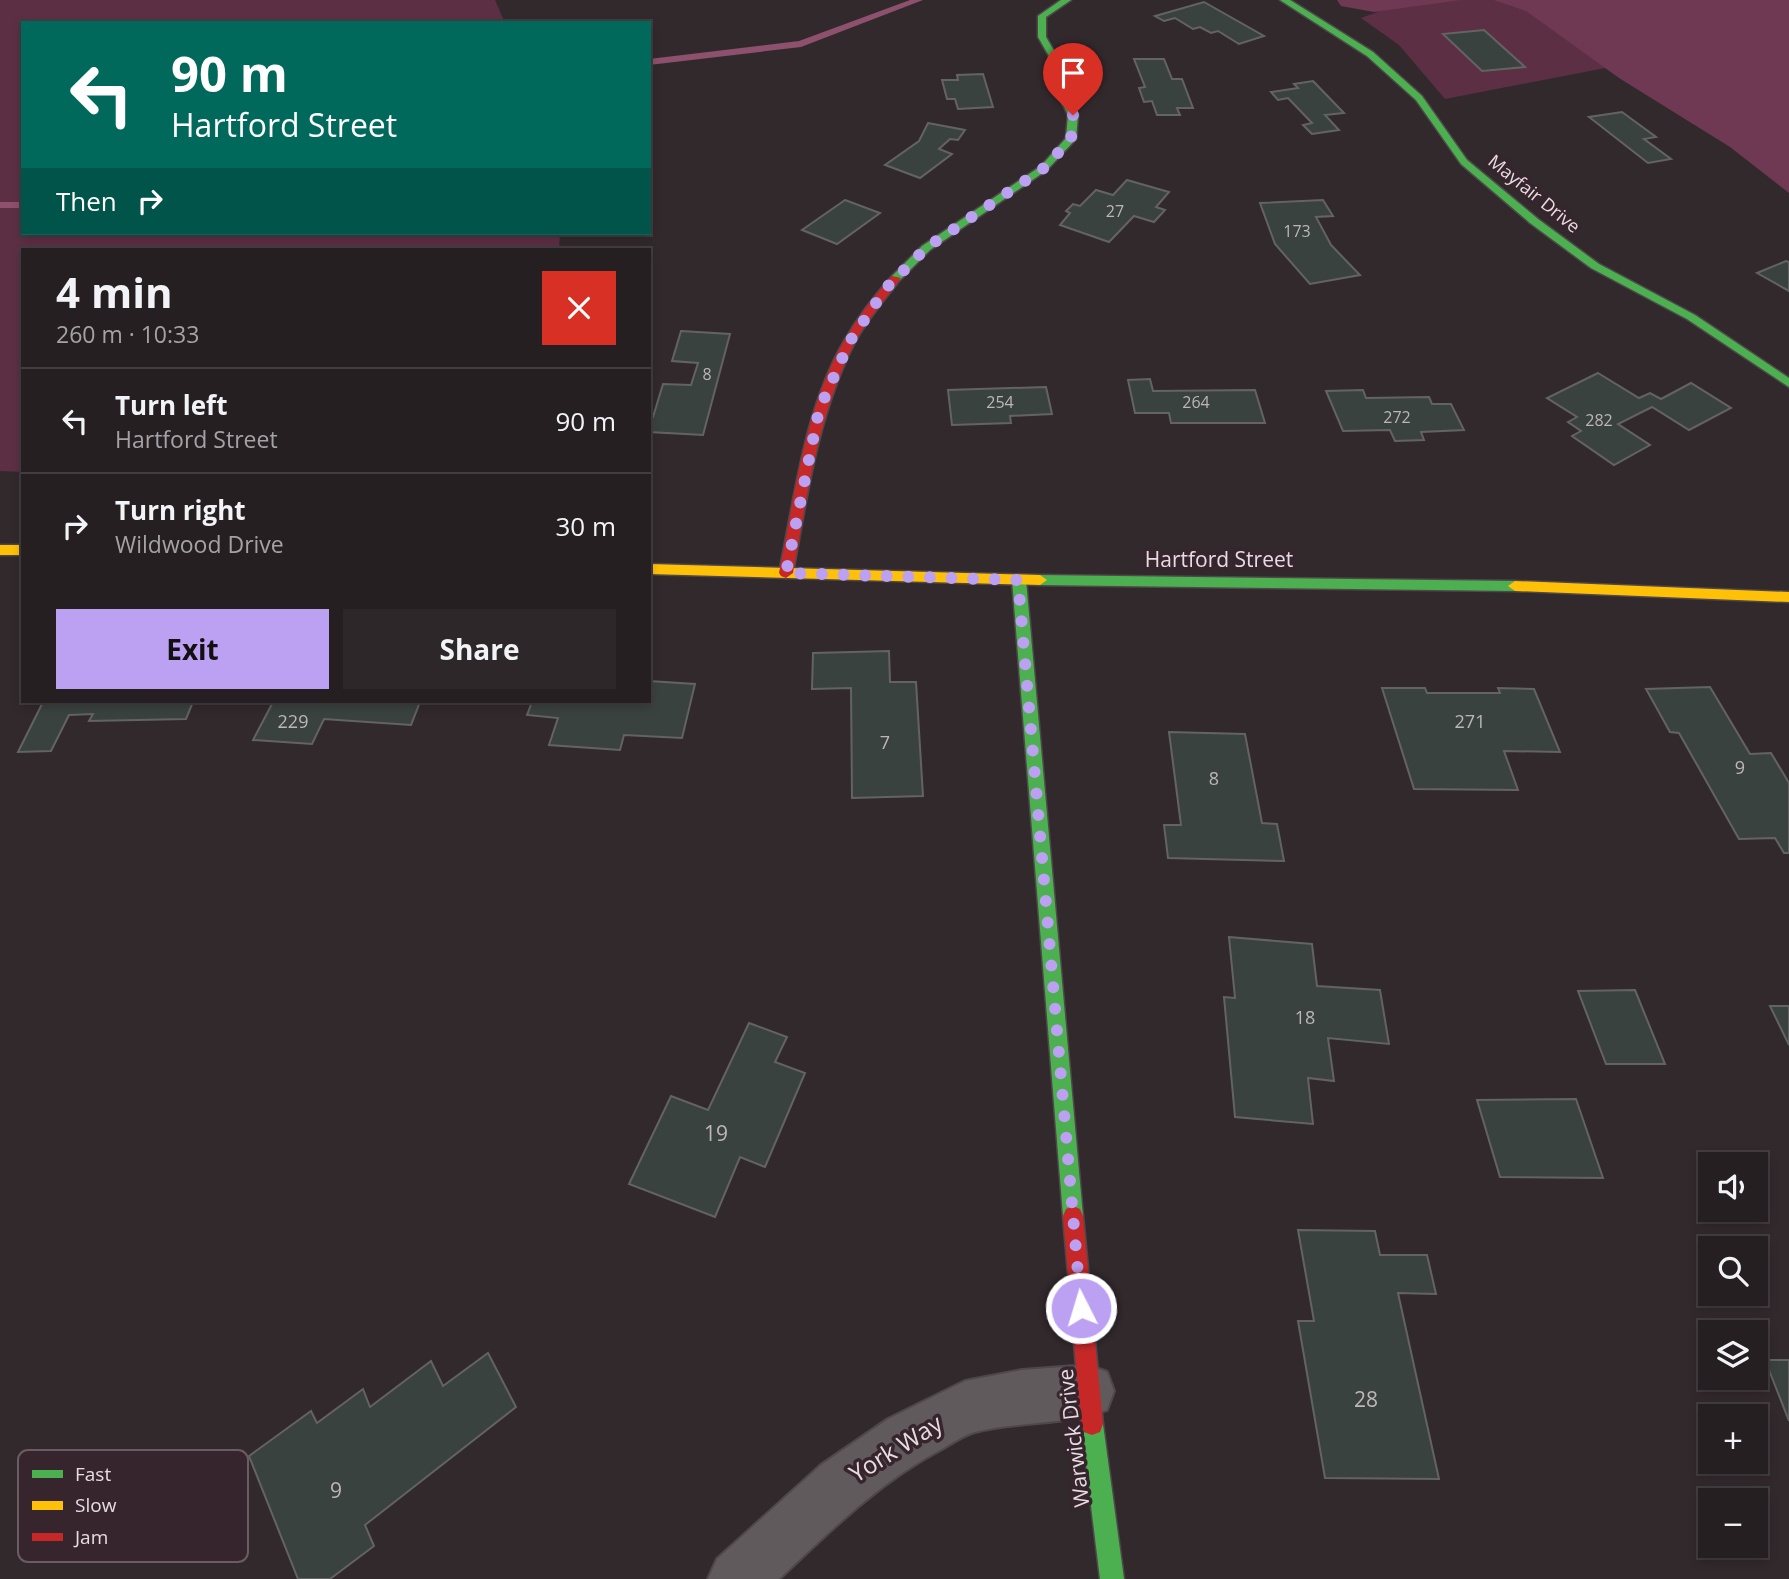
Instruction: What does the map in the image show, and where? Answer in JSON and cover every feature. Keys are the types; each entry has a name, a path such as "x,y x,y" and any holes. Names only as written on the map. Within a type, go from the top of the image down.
{"street":[{"path":"786,573 819,410 850,341 887,287 926,248 1044,168 1071,139 1073,115 1064,97 1057,63 1042,37 1042,16 1067,0"},
{"name":"Mayfair Drive","path":"1284,0 1370,54 1419,98 1464,162 1534,221 1595,266 1690,317 1789,383"},
{"path":"0,550 21,551"},
{"name":"Hartford Street","path":"651,569 1018,580 1430,583 1789,597"},
{"name":"Warwick Drive","path":"1018,580 1088,1391 1112,1579"},
{"name":"York Way","path":"737,1579 840,1484 907,1438 965,1408 1022,1396 1088,1391"}],"shaded area":[{"path":"0,0 495,0 504,21 21,21 21,235 560,235 559,248 21,248 21,472 0,471"},
{"path":"1337,0 1461,0 1374,12 1341,6"},
{"path":"1410,0 1789,0 1662,57 1445,99 1399,45 1361,18"},
{"path":"1494,0 1789,0 1789,193 1730,147 1619,78 1526,11"}],"building":[{"path":"1204,2 1264,36 1239,44 1218,31 1211,33 1200,27 1193,29 1175,18 1164,21 1155,16"},
{"path":"1484,30 1525,67 1482,71 1443,34"},
{"path":"1134,59 1164,59 1172,79 1182,79 1193,108 1177,108 1180,115 1157,115 1152,101 1144,102 1139,88 1145,87"},
{"path":"983,74 993,107 958,109 955,99 947,99 942,80 958,80 957,75"},
{"path":"1313,81 1344,113 1325,115 1339,130 1312,134 1303,125 1312,123 1288,98 1278,100 1271,92 1298,88 1294,84"},
{"path":"1622,112 1656,137 1644,139 1671,159 1648,163 1589,117"},
{"path":"928,123 965,130 958,140 950,139 939,149 952,154 920,178 885,165 919,141"},
{"path":"1127,180 1169,192 1156,207 1165,210 1154,222 1134,216 1109,242 1060,225 1070,213 1066,211 1073,204 1080,206 1096,190 1113,195"},
{"path":"845,200 880,213 837,244 802,230"},
{"path":"1323,200 1333,216 1316,217 1331,245 1360,275 1310,284 1275,244 1260,203"},
{"path":"1789,262 1789,291 1757,273"},
{"path":"681,331 730,334 703,435 651,432 651,417 663,384 691,385 698,363 672,361"},
{"path":"1598,373 1639,398 1650,393 1661,399 1691,383 1731,408 1689,430 1652,407 1618,424 1650,445 1614,465 1572,436 1581,431 1568,422 1577,417 1547,398"},
{"path":"1150,379 1153,391 1255,390 1265,423 1171,423 1169,413 1135,413 1128,380"},
{"path":"1046,387 1052,414 1010,416 1011,423 952,425 948,390"},
{"path":"1363,390 1366,398 1429,397 1432,404 1451,404 1464,430 1421,432 1424,440 1395,441 1390,430 1343,431 1326,391"},
{"path":"889,651 890,682 916,682 923,796 852,798 851,688 812,689 813,653"},
{"path":"651,681 695,684 682,738 624,735 620,750 549,745 558,718 527,715 532,703 651,703"},
{"path":"1710,687 1750,754 1771,753 1789,783 1789,853 1784,853 1775,838 1739,839 1679,733 1670,732 1646,689"},
{"path":"1382,688 1425,688 1427,693 1500,693 1498,688 1534,689 1560,752 1504,751 1518,790 1414,789"},
{"path":"42,703 193,703 186,719 89,721 93,714 69,715 51,751 18,752"},
{"path":"272,703 420,703 411,725 324,719 312,744 253,740"},
{"path":"1169,732 1245,734 1262,823 1277,824 1284,861 1168,858 1164,825 1181,825"},
{"path":"1229,937 1312,944 1317,986 1380,990 1389,1044 1328,1038 1334,1081 1308,1078 1313,1124 1235,1117 1224,997 1235,998"},
{"path":"1635,990 1665,1064 1606,1064 1578,991"},
{"path":"1770,1006 1789,1006 1789,1045"},
{"path":"749,1023 787,1037 775,1062 805,1073 765,1167 740,1157 715,1217 629,1184 671,1096 708,1110"},
{"path":"1576,1099 1603,1178 1500,1177 1477,1100"},
{"path":"1298,1230 1375,1231 1380,1255 1427,1255 1436,1294 1398,1293 1439,1479 1325,1478 1298,1321 1314,1321"},
{"path":"488,1353 516,1407 365,1525 374,1546 330,1579 298,1579 249,1456 311,1411 317,1423 363,1389 370,1407 431,1361 443,1386"},
{"path":"1768,1360 1789,1360 1789,1421 1768,1368"}],"waterway":[{"path":"651,62 801,44 918,0"},
{"path":"0,205 21,205"}],"traffic: fast":[{"path":"896,278 926,248 1044,168 1071,139 1073,115 1064,97 1057,63 1042,37 1042,16 1067,0"},
{"path":"1284,0 1370,54 1419,98 1464,162 1534,221 1595,266 1691,317 1789,383"},
{"path":"1019,580 1073,1216"},
{"path":"1040,580 1515,586"},
{"path":"1092,1424 1112,1579"}],"traffic: slow":[{"path":"0,550 21,550"},
{"path":"651,569 1040,580"},
{"path":"1515,586 1789,597"}],"traffic: jam":[{"path":"786,573 809,455 832,378 870,309 896,278"},
{"path":"1073,1216 1092,1424"}],"route":[{"path":"1073,115 1071,139 1044,168 926,248 887,287 850,341 819,410 786,573 1018,580 1081,1308"}]}
